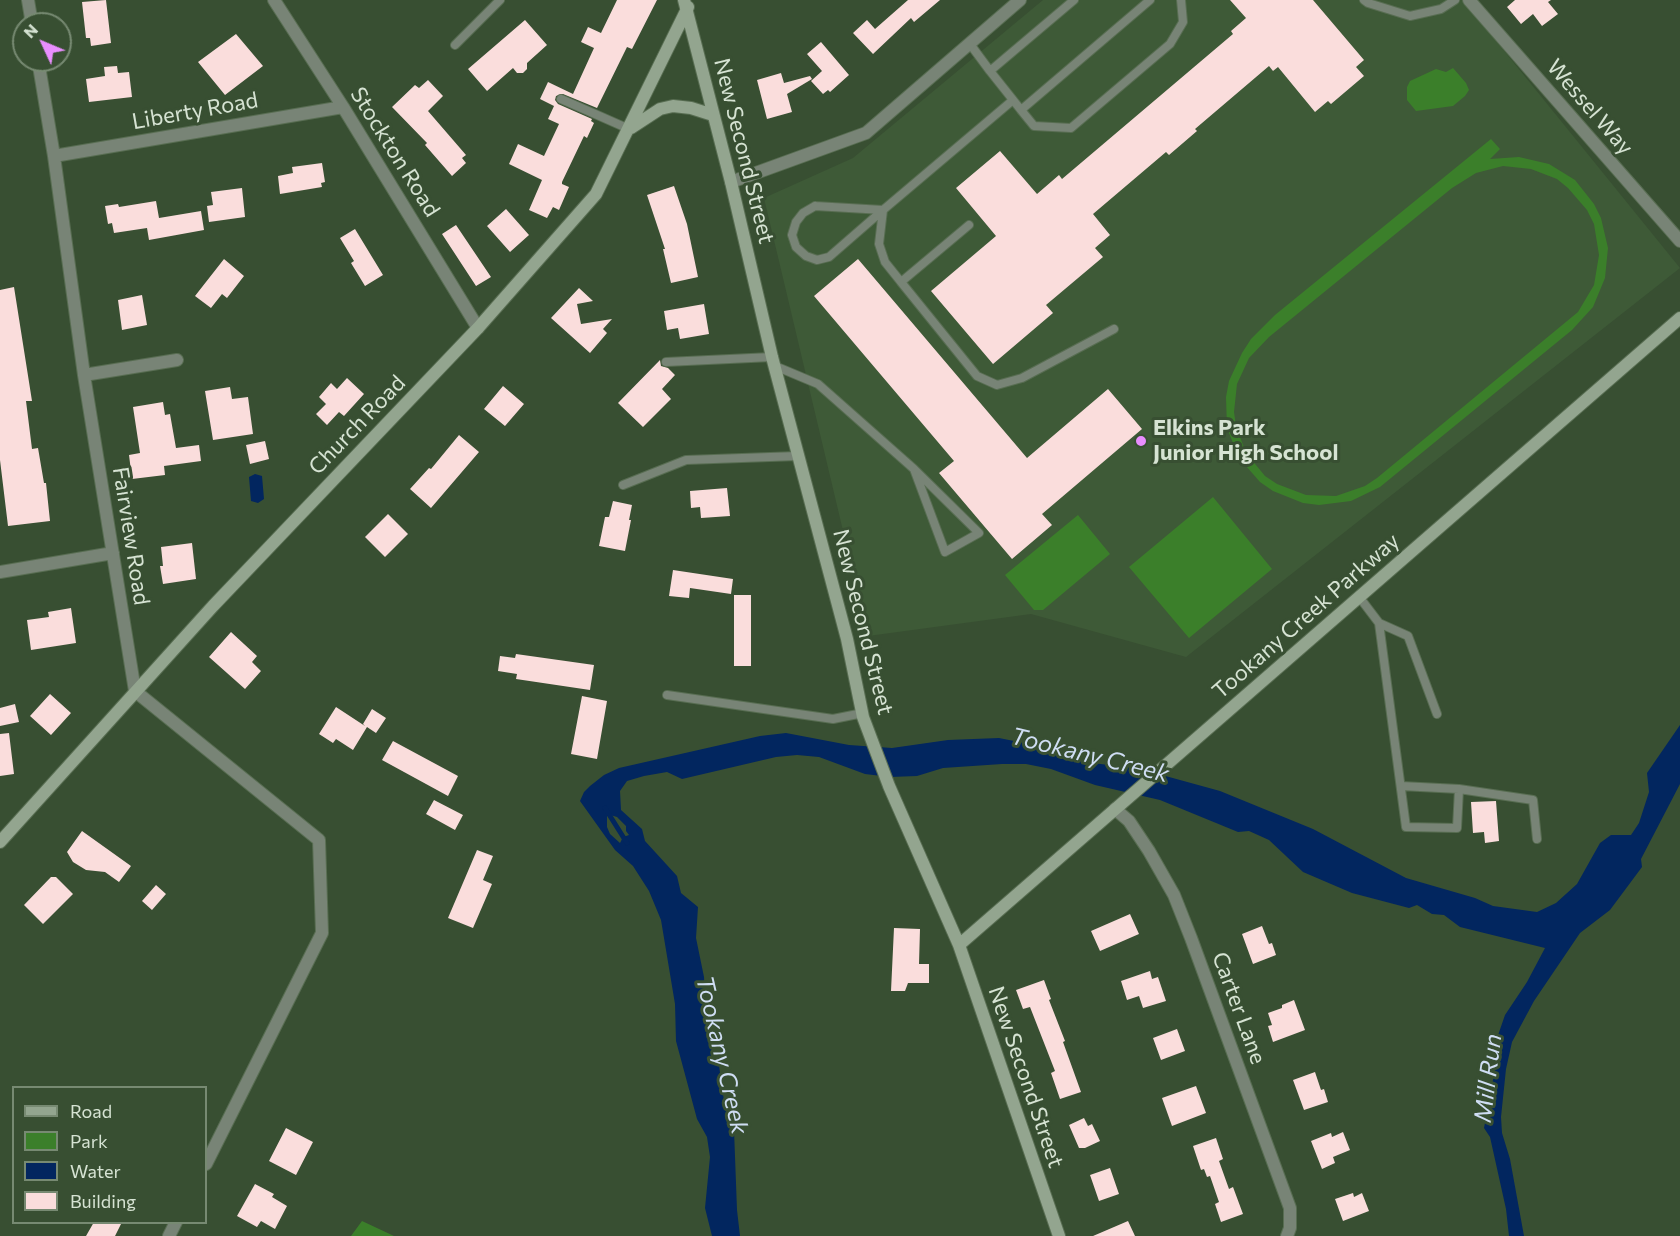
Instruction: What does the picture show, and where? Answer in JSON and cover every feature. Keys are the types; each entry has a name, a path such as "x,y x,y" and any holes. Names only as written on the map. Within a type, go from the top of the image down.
{"street":[{"name":"Stockton Road","path":"274,0 343,107 478,328"},
{"path":"731,182 866,133 1020,0"},
{"name":"Wessel Way","path":"1469,0 1680,241"},
{"name":"New Second Street","path":"688,3 773,362 847,639 863,715 889,786 958,945 1059,1236"},
{"name":"Church Road","path":"0,842 213,606 478,328 596,194 688,3"},
{"name":"Fairview Road","path":"40,72 84,375 135,691"},
{"path":"629,129 660,109 673,106 691,108 713,115"},
{"name":"Liberty Road","path":"54,156 343,107"},
{"name":"Tookany Creek Parkway","path":"958,945 1680,318"},
{"path":"84,375 177,360"},
{"path":"0,572 113,553"},
{"path":"135,691 319,840 322,933 207,1162"},
{"name":"Carter Lane","path":"1120,804 1174,895 1191,938 1290,1208 1290,1228 1287,1236"}],"lane":[{"path":"455,45 500,0"},
{"path":"990,70 1074,0"},
{"path":"1021,110 1150,0"},
{"path":"970,44 1034,126 1071,128 1170,44 1183,22 1182,0"},
{"path":"1364,0 1410,16 1441,9 1455,0"},
{"path":"561,99 629,129"},
{"path":"883,210 815,206 803,213 796,222 792,235 796,247 806,256 817,260 829,257 1013,100"},
{"path":"883,210 879,244 885,262 977,376 997,386 1022,378 1114,329"},
{"path":"901,282 969,225"},
{"path":"666,362 773,362 818,384 914,469 980,533 945,552 914,469"},
{"path":"623,485 686,460 798,456"},
{"path":"1360,598 1379,622 1408,636 1437,714"},
{"path":"1379,622 1406,827 1456,828 1459,789"},
{"path":"667,695 833,719 863,715"},
{"path":"1401,786 1459,789 1533,800 1537,839"}],"shaded area":[{"name":"Elkins Park Junior High School","path":"1043,0 1463,0 1680,268 1186,657 1031,614 868,636 764,198 853,158"}],"green space":[{"path":"1453,68 1469,90 1465,96 1453,106 1416,111 1407,100 1407,87 1410,81 1436,69 1446,72"},
{"path":"1491,139 1500,149 1490,159 1519,157 1549,164 1575,180 1594,204 1601,218 1608,248 1605,278 1593,307 1572,330 1380,487 1351,501 1319,505 1303,503 1273,491 1260,482 1239,458 1227,428 1226,397 1229,381 1251,339 1275,315","holes":["1503,166 1531,169 1557,179 1568,188 1587,210 1594,224 1599,255 1594,285 1578,312 1365,486 1336,496 1306,495 1277,484 1265,476 1246,453 1236,426 1234,412 1237,384 1249,358 1269,337 1452,188 1476,173"]},
{"path":"1213,497 1272,569 1189,638 1129,567"},
{"path":"1078,515 1110,554 1043,610 1034,610 1005,575"},
{"path":"362,1221 394,1236 351,1236"}],"water":[{"path":"255,474 262,476 264,499 258,503 251,501 249,477"},
{"path":"1680,725 1680,784 1641,859 1642,867 1610,910 1580,933 1534,1001 1512,1042 1506,1069 1501,1117 1502,1133 1510,1159 1524,1236 1509,1236 1506,1209 1490,1137 1484,1128 1495,1069 1495,1044 1505,1015 1527,982 1545,948 1460,927 1444,915 1432,914 1417,905 1409,908 1352,893 1303,872 1269,840 1249,831 1238,832 1160,800 1095,785 1051,769 1026,764 1002,764 943,768 917,776 890,777 865,774 819,757 797,755 776,757 682,779 667,772 644,776 627,781 620,791 621,810 642,829 645,841 677,876 681,893 698,907 696,938 704,977 706,1013 715,1037 725,1108 734,1130 740,1236 712,1236 705,1208 710,1157 707,1137 697,1119 676,1041 675,1004 661,920 649,891 633,866 615,850 580,801 590,786 604,775 619,768 760,736 786,733 849,745 892,748 948,740 999,738 1049,748 1085,762 1140,769 1220,791 1313,829 1406,878 1475,898 1493,906 1537,912 1556,903 1577,884 1600,843 1611,835 1631,835 1639,823 1649,792 1647,773","holes":["607,814 617,817 626,826 629,835 623,837 620,843 610,834 607,827"]}],"building":[{"path":"106,0 111,43 91,46 90,38 86,38 82,2"},
{"path":"617,0 657,0 632,49 627,47 597,108 563,94 556,96 555,100 558,104 592,119 594,123 587,138 584,136 562,182 569,187 559,210 553,207 547,218 529,210 542,180 509,164 518,144 544,156 559,124 548,119 554,106 540,99 548,82 573,94 594,48 581,42 588,27 601,33"},
{"path":"908,0 940,0 914,22 911,18 873,54 853,33 867,20 875,29"},
{"path":"1230,0 1313,0 1364,60 1356,67 1364,76 1331,104 1328,101 1315,112 1278,67 1273,71 1269,66 1195,129 1197,131 1169,155 1166,152 1093,214 1110,235 1095,248 1103,257 1046,305 1053,313 993,364 931,291 996,236 956,188 1000,151 1037,194 1059,175 1062,179 1233,34 1231,31 1246,18"},
{"path":"1515,0 1551,0 1548,2 1558,14 1542,26 1533,14 1521,24 1507,7"},
{"path":"525,20 547,45 527,63 527,69 523,73 517,73 513,68 487,91 468,69"},
{"path":"236,34 263,66 225,95 198,62"},
{"path":"821,42 849,75 830,92 828,90 823,94 811,81 822,71 807,54"},
{"path":"117,66 118,73 129,72 132,97 89,102 86,79 105,76 104,67"},
{"path":"781,73 784,83 810,76 812,79 787,94 792,112 767,119 757,80"},
{"path":"428,80 443,96 428,111 466,155 462,158 466,163 452,176 425,145 427,143 392,107 415,85 419,88"},
{"path":"322,163 325,182 321,183 322,187 280,194 278,176 293,173 292,167"},
{"path":"674,186 687,224 698,277 671,283 663,249 665,249 647,195"},
{"path":"242,188 245,217 209,222 207,206 213,205 211,192"},
{"path":"156,201 159,218 201,211 204,230 149,240 147,228 114,233 112,223 108,224 105,206 118,204 119,207"},
{"path":"506,209 529,235 510,252 487,226"},
{"path":"456,225 491,277 476,286 442,234"},
{"path":"355,229 383,275 365,286 340,238"},
{"path":"224,259 244,276 227,298 222,294 211,308 195,296"},
{"path":"858,259 1027,458 1108,389 1142,429 1042,514 1052,525 1012,559 939,473 954,461 814,296"},
{"path":"14,287 32,401 26,401 32,449 38,448 44,483 46,483 50,521 8,526 0,460 0,290"},
{"path":"579,288 593,301 577,304 581,324 612,319 603,329 607,333 590,353 551,318"},
{"path":"142,295 147,325 122,330 118,300"},
{"path":"704,304 709,334 680,339 678,328 667,330 664,311"},
{"path":"660,360 661,366 668,368 675,375 662,389 671,399 643,427 618,403"},
{"path":"347,378 364,394 344,416 339,412 327,425 316,414 326,404 319,397 331,383 337,389"},
{"path":"503,386 524,404 505,426 484,409"},
{"path":"230,387 232,399 248,397 253,434 213,440 205,391"},
{"path":"163,402 165,415 170,414 176,448 199,445 201,461 164,466 165,475 132,479 129,455 140,453 133,407"},
{"path":"459,435 479,452 431,508 410,489 429,468 431,469"},
{"path":"265,441 269,459 250,464 246,445"},
{"path":"727,488 730,516 701,518 700,507 691,508 690,491"},
{"path":"613,501 632,505 625,551 599,546 605,517 609,517"},
{"path":"388,514 408,534 385,557 365,537"},
{"path":"192,543 196,579 163,584 160,566 163,566 161,547"},
{"path":"673,570 733,579 731,594 690,588 689,598 669,596"},
{"path":"734,595 751,595 751,666 734,666"},
{"path":"71,608 76,643 31,650 27,620 49,617 48,612"},
{"path":"231,632 257,656 252,662 261,671 245,689 209,657"},
{"path":"516,654 594,665 590,690 516,679 517,674 498,671 500,656 515,658"},
{"path":"50,694 71,713 51,735 30,716"},
{"path":"582,696 607,701 597,759 571,754"},
{"path":"15,704 19,722 0,726 0,708"},
{"path":"336,707 365,726 363,724 372,709 386,718 376,733 367,727 353,750 336,739 333,743 319,734"},
{"path":"9,733 14,774 0,776 0,734"},
{"path":"393,741 458,776 448,796 382,760"},
{"path":"434,800 463,815 455,830 426,814"},
{"path":"1496,801 1499,841 1485,843 1484,832 1473,833 1471,802"},
{"path":"82,831 131,866 119,882 105,872 86,870 73,862 67,852"},
{"path":"477,850 493,856 483,880 492,884 473,928 448,918"},
{"path":"51,877 56,877 73,894 43,924 24,905"},
{"path":"156,885 166,894 152,910 142,901"},
{"path":"1130,914 1139,934 1100,951 1091,931"},
{"path":"1262,926 1276,955 1253,964 1242,934"},
{"path":"894,928 920,929 919,964 929,964 929,983 908,983 905,991 891,991"},
{"path":"1150,971 1152,979 1158,977 1166,1001 1143,1008 1139,996 1127,1000 1121,981"},
{"path":"1044,980 1081,1092 1060,1099 1051,1073 1055,1071 1030,1007 1023,1009 1016,990"},
{"path":"1294,1000 1305,1030 1273,1042 1268,1026 1272,1025 1268,1013"},
{"path":"1177,1029 1185,1051 1161,1060 1153,1038"},
{"path":"1315,1072 1328,1102 1304,1110 1293,1080"},
{"path":"1196,1086 1206,1113 1172,1126 1162,1098"},
{"path":"1084,1118 1088,1126 1092,1124 1100,1141 1085,1148 1079,1148 1069,1125"},
{"path":"286,1128 313,1142 296,1175 269,1161"},
{"path":"1343,1132 1350,1150 1333,1157 1335,1163 1322,1169 1311,1141 1331,1133 1332,1137"},
{"path":"1216,1138 1223,1159 1219,1161 1229,1189 1233,1187 1243,1214 1221,1222 1215,1204 1219,1202 1210,1176 1207,1177 1204,1169 1201,1170 1193,1146"},
{"path":"1110,1168 1119,1194 1099,1201 1090,1175"},
{"path":"255,1184 274,1194 272,1197 287,1206 275,1229 261,1221 257,1227 237,1216"},
{"path":"1353,1193 1354,1197 1362,1193 1369,1211 1343,1221 1335,1199"},
{"path":"1128,1221 1135,1236 1093,1236"},
{"path":"93,1224 121,1224 115,1236 86,1236"}],"waterway":[{"name":"Tookany Creek","path":"605,808 627,843"}],"place":[{"name":"Elkins Park Junior High School","path":"1141,441"}],"water label":[{"name":"Mill Run","path":"1488,1078"}]}
